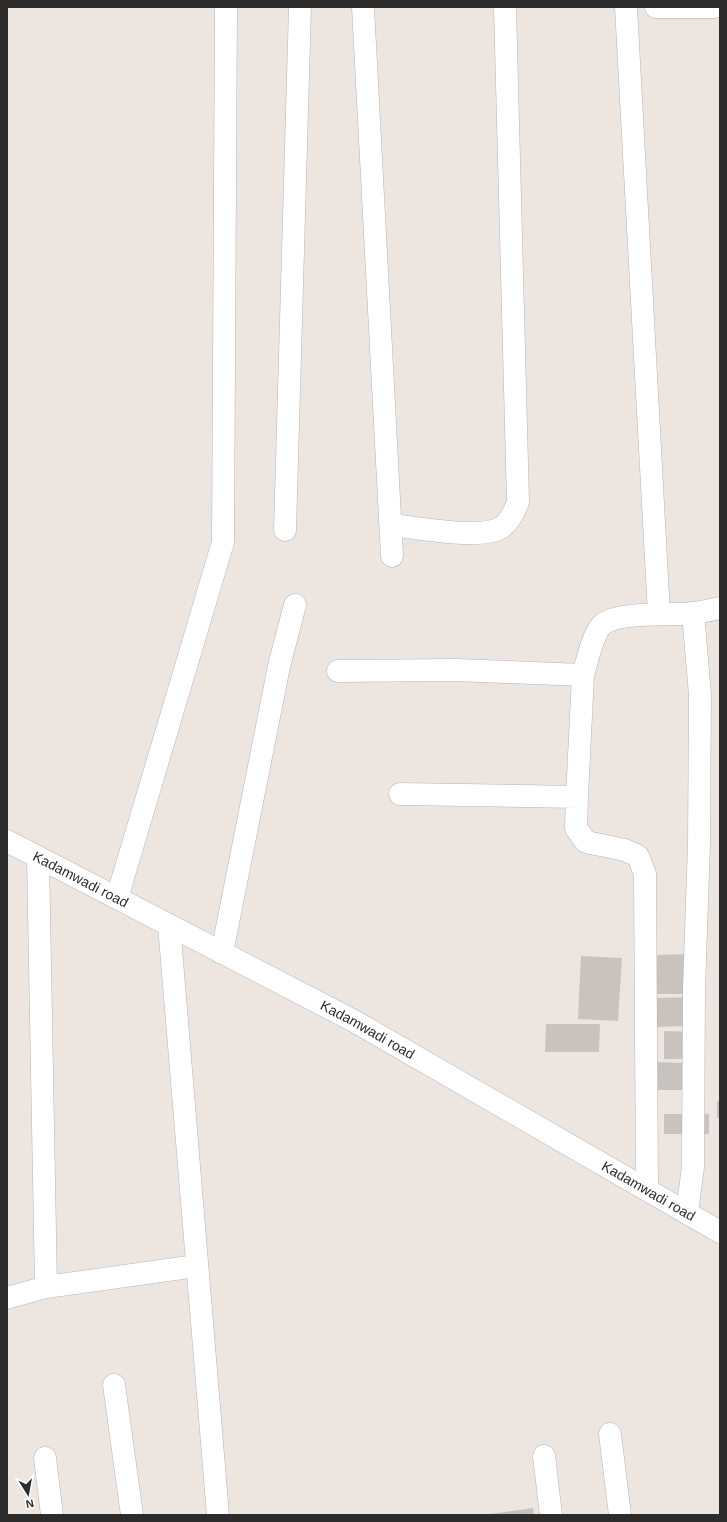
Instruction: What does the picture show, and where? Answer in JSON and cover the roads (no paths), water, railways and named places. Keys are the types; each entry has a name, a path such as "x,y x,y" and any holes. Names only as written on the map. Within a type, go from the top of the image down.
{"street":[{"path":"117,898 223,542 226,7"},
{"path":"285,530 300,7"},
{"path":"363,7 392,525 392,556"},
{"path":"392,525 468,533 496,530 512,517 518,502 505,7"},
{"path":"626,7 659,614"},
{"path":"656,7 714,7"},
{"path":"222,953 280,666 295,605"},
{"path":"647,1190 645,874 638,856 625,850 586,842 576,828 583,675 596,632 602,624 615,619 659,614 693,613 720,608"},
{"path":"687,1213 693,1167 694,989 699,836 700,695 693,613"},
{"path":"338,671 456,670 583,675"},
{"path":"400,794 577,797"},
{"name":"Kadamwadi road","path":"7,841 354,1021 720,1232"},
{"path":"38,857 46,1287"},
{"path":"169,925 196,1266 211,1420 218,1515"},
{"path":"7,1298 46,1287 196,1266"},
{"path":"114,1384 132,1515"},
{"path":"610,1434 620,1515"},
{"path":"544,1456 551,1515"},
{"path":"45,1458 52,1515"}]}
